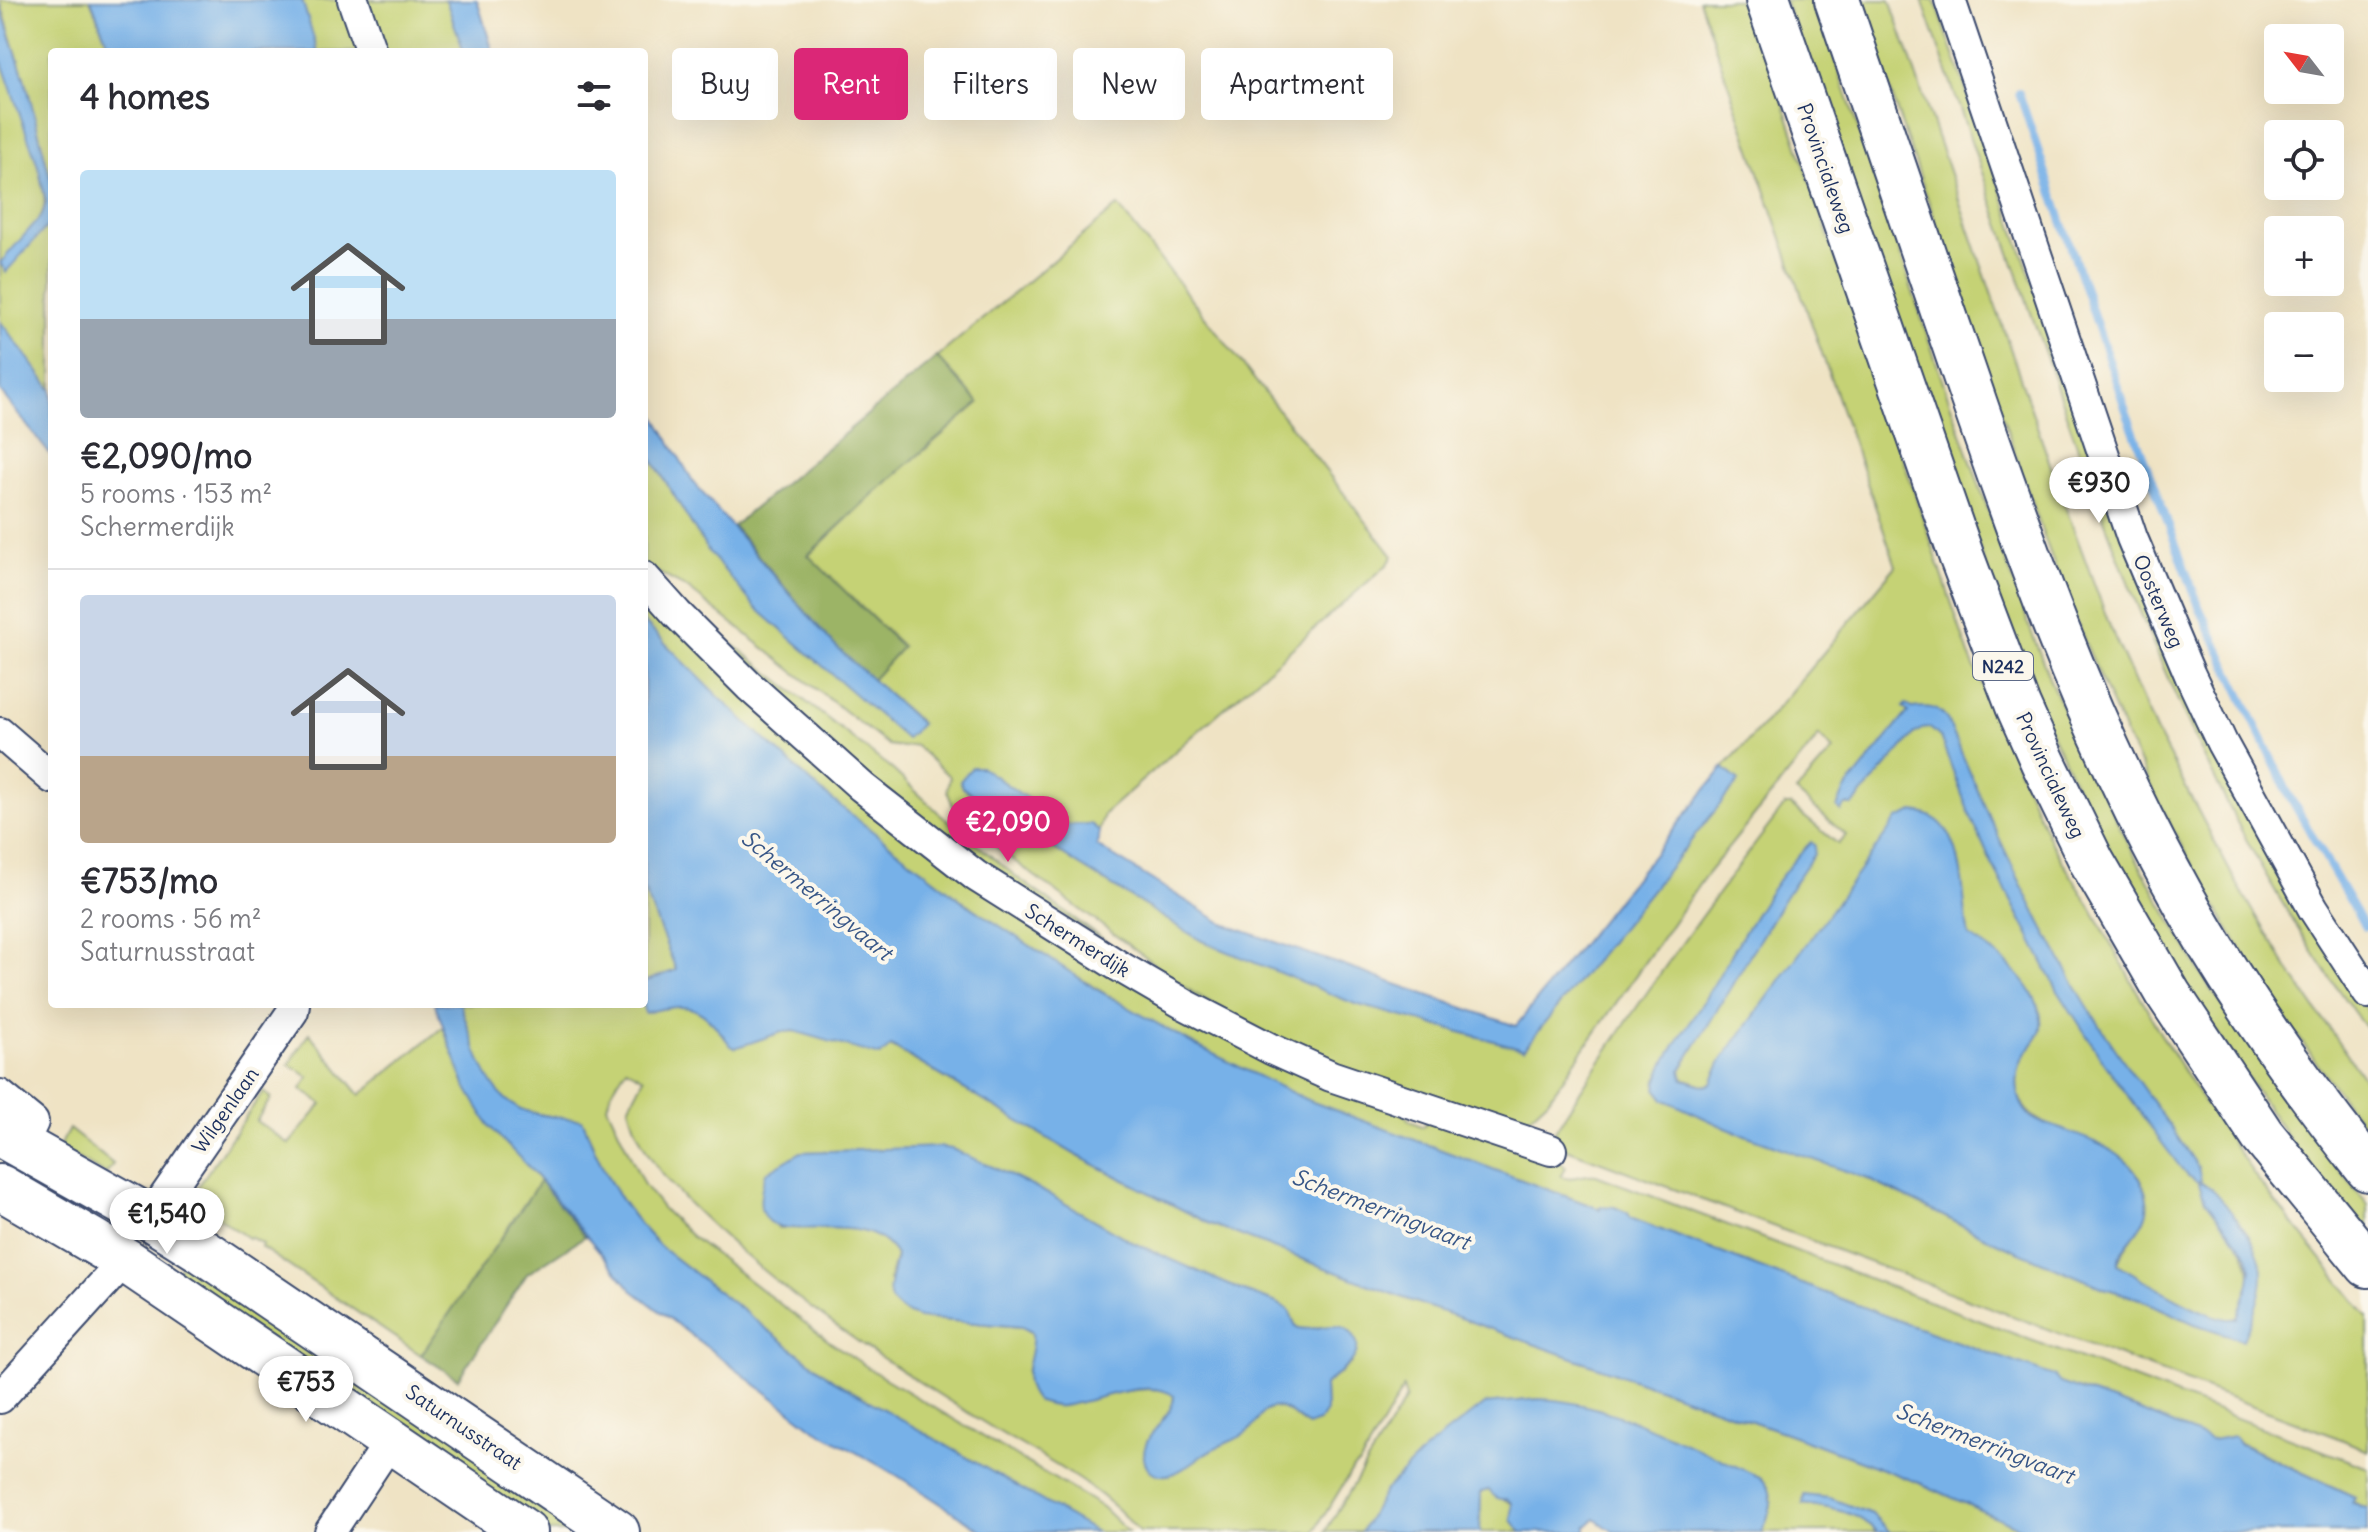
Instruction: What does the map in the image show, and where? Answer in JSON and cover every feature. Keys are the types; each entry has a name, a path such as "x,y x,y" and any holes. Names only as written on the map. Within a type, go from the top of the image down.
{"main road":[{"name":"Provincialeweg","path":"1768,0 1962,558 2018,706 2043,762 2092,862 2186,1021 2262,1135 2368,1265"},
{"path":"1837,0 2017,528 2092,717 2169,875 2211,945 2253,1013 2368,1169"},
{"name":"Saturnusstraat","path":"11,1140 150,1218 617,1532"},
{"path":"0,1187 125,1260 525,1532"},
{"name":"Wilgenlaan","path":"125,1260 150,1218"}],"street":[{"path":"353,0 370,48"},
{"name":"Oosterweg","path":"1950,0 2138,552 2222,743 2313,908 2368,993"},
{"name":"Schermerdijk","path":"648,581 749,686 862,787 976,876 1117,965 1184,1004 1331,1076 1551,1150"},
{"path":"0,733 48,775"},
{"name":"Wilgenlaan","path":"150,1218 293,1008"},
{"path":"0,1095 33,1122 11,1140"},
{"name":"Wilgenlaan","path":"0,1398 125,1260"},
{"path":"330,1532 391,1440"}],"green space":[{"path":"0,0 90,0 109,48 48,48 48,169"},
{"path":"302,0 346,0 363,48 317,48"},
{"path":"367,0 446,0 463,48 384,48"},
{"path":"1699,0 1749,0 1969,655 2051,843 2201,1098 2260,1183 2368,1317 2368,1451 1548,1142 1662,970 1785,805 1790,805 1838,844 1846,835 1796,792 1833,750 1819,736 1703,879 1548,1100 1531,1116 1515,1122 1303,1058 1203,1000 1013,860 954,808 947,791 950,777 915,745 888,745 687,588 648,567 648,453 708,551 921,723 872,680 902,646 808,556 874,493 979,403 937,357 1118,206 1393,556 1388,564 1104,814 1099,831 1091,824 1066,825 981,767 962,787 1077,864 1202,941 1524,1049 1738,781 1723,768 1896,566","holes":["1807,846 1814,854 1785,896 1681,1070 1680,1077 1707,1086 1712,1083 1720,1063 1965,917 1969,936 2007,964 2038,1005 2041,1020 2039,1034 2025,1054 2018,1073 2018,1093 2023,1105 2035,1118 2052,1127 2110,1151 2127,1162 2140,1178 2147,1209 2118,1264 2196,1308 2227,1319 2237,1318 2250,1283 2249,1268 2245,1254 2205,1200 2203,1190 2262,1268 2259,1293 2243,1339 2195,1324 2140,1299 2104,1288 1994,1241 1868,1179 1665,1100 1656,1089 1657,1079 1778,881"]},
{"path":"1784,0 1815,0 1946,391 2052,685 2129,846 2203,977 2315,1138 2368,1205 2368,1246 2333,1205 2134,909 2026,679"},
{"path":"1859,0 1890,0 2058,487 2111,629 2156,731 2233,877 2290,972 2368,1085 2368,1131 2278,1007 2198,876 2096,669 2042,531"},
{"path":"1922,0 1935,0 2114,517 2339,969 2368,1011 2368,1031 2314,954 2266,874 2221,792 2181,708 2110,535"},
{"path":"0,57 36,159 44,198 43,211 36,224 1,263 48,224 48,385 0,321"},
{"path":"937,357 979,403 874,493 808,555 902,647 872,680 834,645 733,526"},
{"path":"648,589 910,835 1397,1106 1410,1121 1423,1127 1427,1121 1541,1154 1566,1167 1561,1176 1596,1175 2368,1468 2368,1509 2352,1501 2355,1497 2240,1443 2234,1436 2211,1441 2132,1408 2060,1383 2053,1376 1630,1218 1628,1213 1615,1207 1601,1209 1343,1114 1285,1091 1224,1061 1077,976 944,887 817,788 756,735 648,626"},
{"path":"675,599 893,770 940,814 1019,879 1117,949 914,822"},
{"path":"648,899 677,970 648,981"},
{"path":"680,1006 704,1013 735,1048 794,1031 890,1046 1076,1155 1208,1223 1409,1300 1800,1438 1922,1484 2029,1532 1890,1532 1872,1514 1805,1495 1803,1504 1852,1515 1877,1532 1762,1532 1771,1497 1760,1477 1599,1409 1539,1399 1484,1404 1457,1427 1361,1532 1325,1532 1406,1398 1403,1388 1360,1463 1354,1467 1314,1532 1139,1532 1091,1488 858,1342 729,1241 668,1181 644,1147 629,1107 644,1078 626,1068 611,1092 607,1106 644,1185 664,1210 691,1236 826,1339 879,1375 1102,1507 1128,1532 1096,1532 833,1380 663,1249 617,1193 582,1120 547,1116 511,1104 490,1081 461,1008 644,1008 646,1012","holes":["952,1149 1050,1195 1134,1243 1277,1303 1289,1310 1296,1327 1307,1331 1323,1326 1351,1363 1325,1385 1326,1411 1308,1426 1284,1409 1274,1407 1263,1412 1251,1429 1179,1471 1147,1441 1173,1405 1174,1395 1151,1389 1136,1390 1062,1406 1026,1372 1034,1346 1032,1333 1021,1327 919,1318 905,1313 889,1280 896,1255 873,1234 842,1227 778,1228 801,1152"]},
{"path":"443,1027 465,1085 540,1181 421,1355 261,1247 262,1244 248,1238 190,1198 263,1092 271,1098 256,1121 289,1144 322,1104 301,1089 309,1077 289,1065 309,1033 360,1095"},
{"path":"69,1129 113,1164 106,1174 59,1148"},
{"path":"540,1181 585,1236 527,1274 458,1379 421,1355"},
{"path":"189,1254 599,1532 542,1532 170,1280"},
{"path":"1489,1490 1512,1504 1512,1520 1521,1532 1480,1532 1481,1492"}],"water":[{"path":"91,0 302,0 317,48 109,48"},
{"path":"446,0 477,0 492,48 463,48"},
{"path":"0,5 28,90 48,169 48,225 6,272 0,263 42,215 46,202 38,166 0,57"},
{"path":"0,321 48,385 48,452 0,391"},
{"path":"648,404 694,483 834,645 921,724 906,739 756,608 708,551 648,453"},
{"name":"Schermerringvaart","path":"648,626 720,698 821,791 965,903 1096,989 1197,1046 1305,1099 1600,1209 1600,1206 1614,1207 1628,1213 1630,1218 1907,1324 2054,1376 2060,1383 2211,1440 2234,1436 2240,1444 2355,1497 2352,1502 2368,1509 2368,1532 2029,1532 1922,1484 1800,1438 1409,1300 1208,1223 1076,1155 891,1046 880,1056 794,1031 735,1048 704,1015 695,1010 675,1007 645,1013 643,1008 648,1008 648,980 676,970 648,899"},
{"path":"1906,704 1911,708 1937,710 1948,721 2008,858 2059,957 2106,1035 2198,1167 2201,1180 2198,1182 2187,1176 2159,1139 2058,991 1991,862 1940,737 1930,728 1914,734 1853,805 1845,805 1841,811 1837,808 1844,791 1908,712 1903,707"},
{"path":"972,767 981,767 1066,825 1091,824 1099,831 1097,846 1224,924 1516,1026 1723,768 1739,781 1524,1049 1355,1004 1202,941 1077,864 962,787 960,781"},
{"path":"1914,812 1932,817 1945,827 1953,842 1959,860 1969,936 2006,963 2036,1000 2041,1028 2021,1061 2017,1086 2025,1109 2036,1120 2114,1152 2126,1161 2143,1184 2147,1200 2145,1219 2124,1249 2118,1264 2196,1308 2227,1319 2237,1318 2249,1283 2251,1269 2248,1256 2205,1200 2199,1184 2202,1182 2218,1195 2248,1235 2261,1263 2257,1305 2243,1340 2104,1288 1994,1241 1868,1179 1728,1129 1665,1100 1656,1088 1676,1044 1766,897 1795,859 1811,842 1815,846 1814,854 1681,1070 1683,1079 1706,1086 1712,1083 1720,1063 1897,819"},
{"path":"436,1008 461,1008 483,1066 500,1094 512,1104 546,1116 582,1120 617,1193 663,1249 833,1380 1096,1532 984,1532 898,1476 813,1428 632,1290 532,1171 490,1127 465,1085"},
{"path":"952,1149 1050,1195 1134,1243 1277,1303 1289,1310 1296,1327 1338,1326 1348,1330 1357,1342 1355,1356 1325,1385 1326,1411 1319,1422 1308,1426 1286,1410 1271,1408 1241,1436 1211,1450 1175,1473 1159,1475 1146,1464 1145,1446 1169,1411 1174,1396 1150,1389 1120,1392 1062,1406 1036,1401 1026,1375 1032,1332 1021,1327 919,1318 905,1313 891,1300 890,1285 896,1255 878,1238 855,1230 782,1227 767,1220 760,1203 766,1173 801,1152"},
{"path":"1539,1399 1593,1408 1622,1417 1760,1477 1771,1497 1762,1532 1614,1532 1595,1519 1586,1527 1586,1532 1521,1532 1512,1520 1512,1503 1496,1498 1489,1490 1481,1492 1480,1532 1361,1532 1384,1491 1425,1450 1484,1404"},
{"path":"1804,1495 1830,1498 1872,1514 1890,1532 1877,1532 1861,1519 1843,1512 1803,1504"}],"waterway":[{"path":"2019,93 2125,408 2200,609 2291,799 2365,927"}]}
